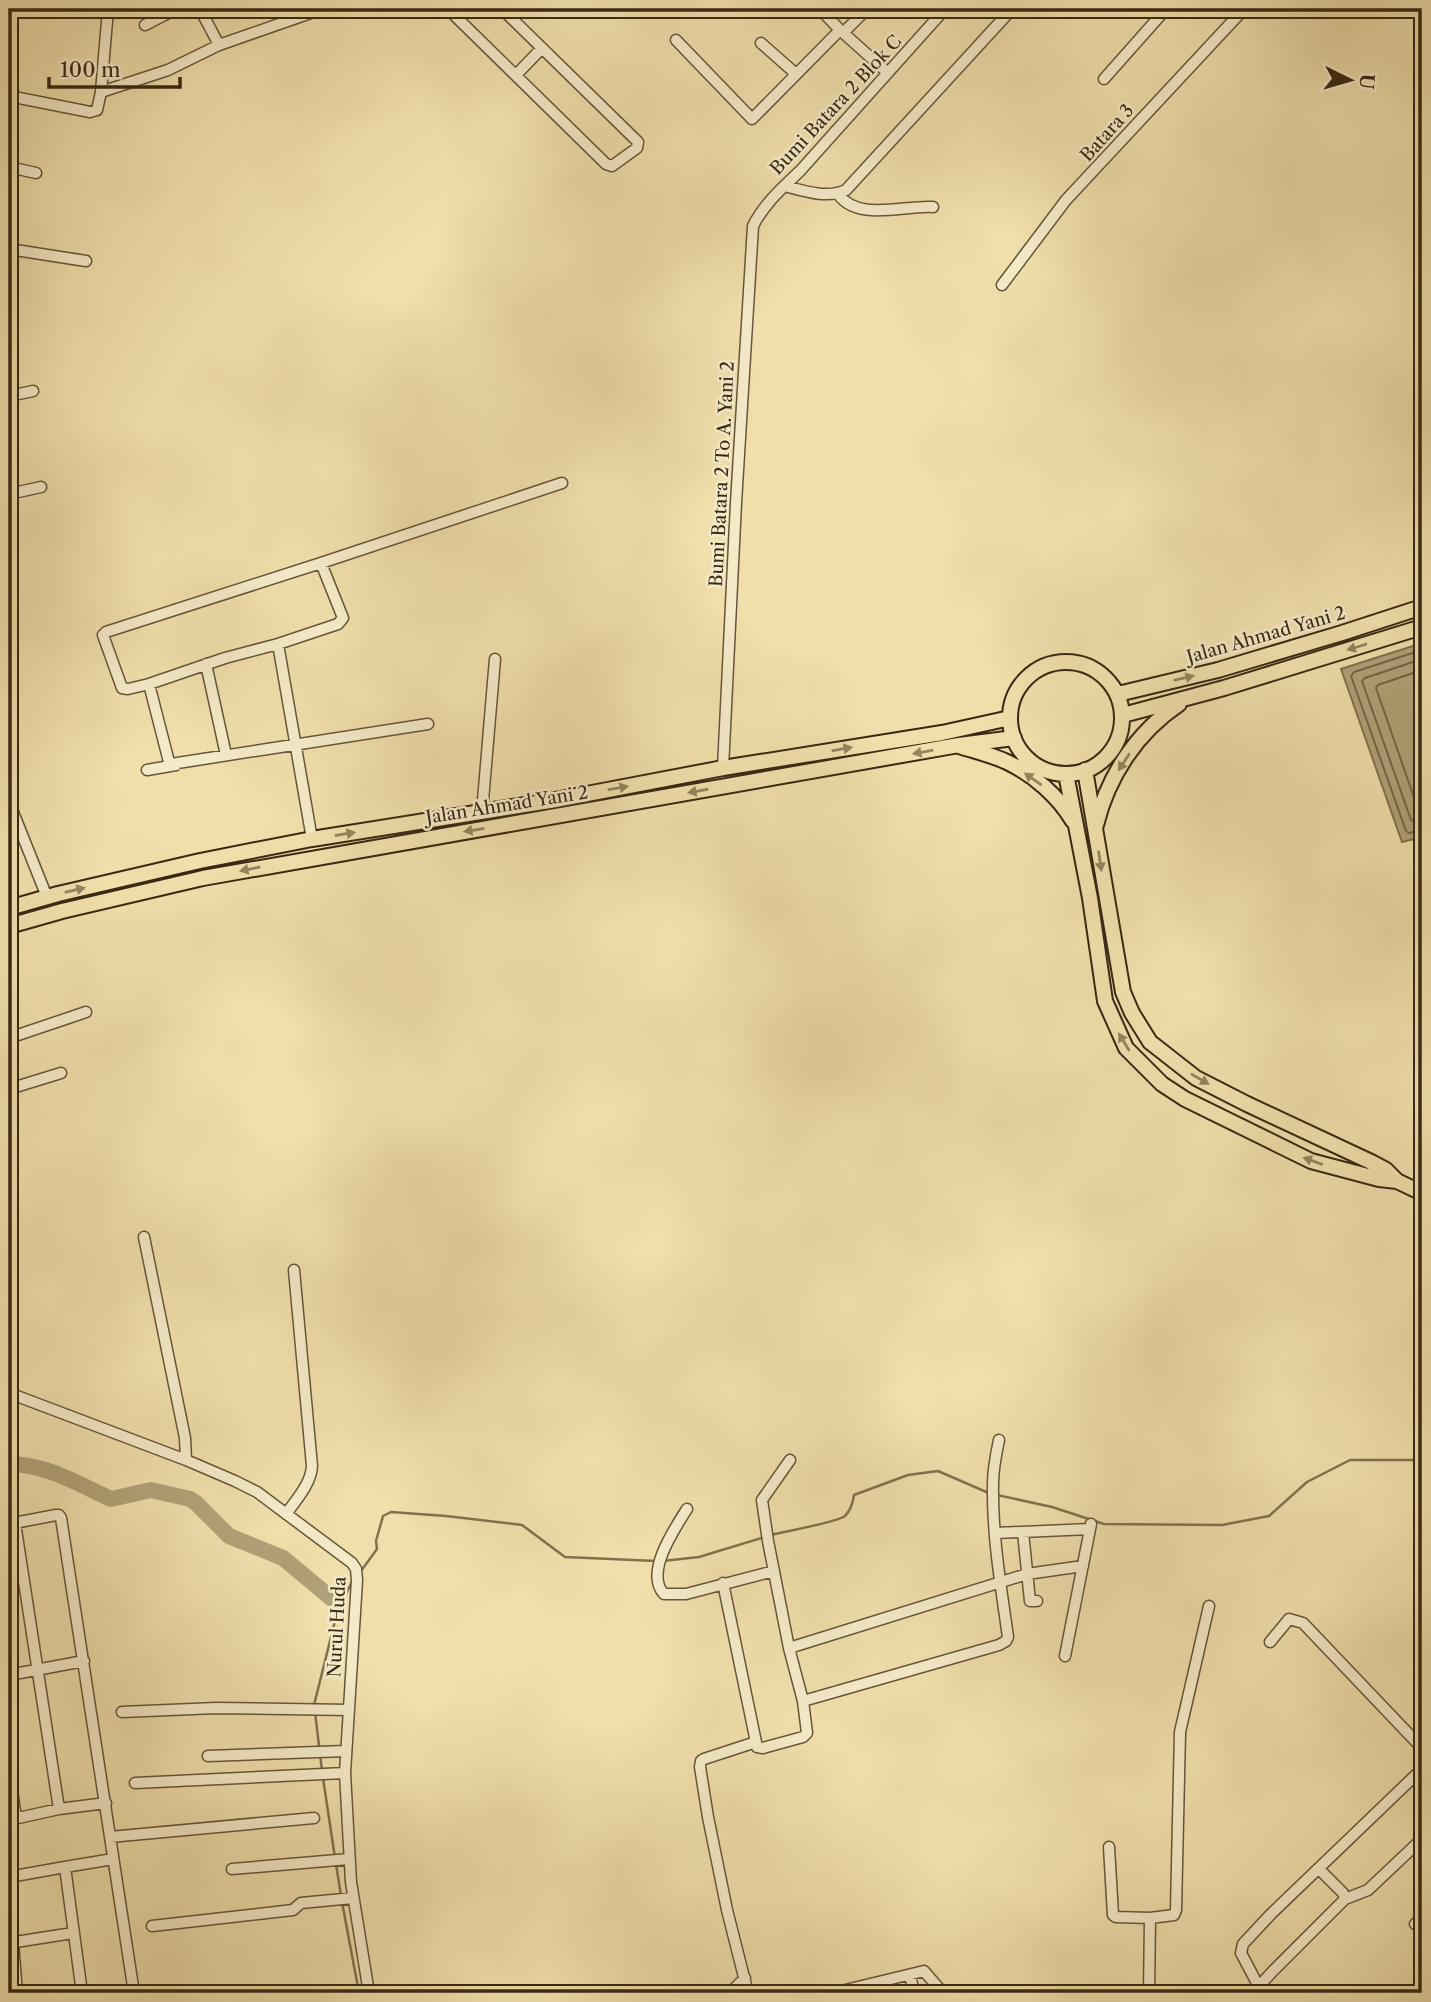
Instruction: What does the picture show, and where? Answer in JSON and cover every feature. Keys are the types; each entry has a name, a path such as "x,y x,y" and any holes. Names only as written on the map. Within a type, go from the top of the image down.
{"highway":[{"name":"Jalan Ahmad Yani 2","path":"1118,694 1218,670 1342,634 1422,607"},
{"name":"Jalan Ahmad Yani 2","path":"1123,715 1422,627"},
{"path":"1061,661 1075,662 1100,672 1118,694 1123,715 1118,741 1110,754 1099,764 1066,774 1053,773 1026,758 1017,746 1010,718 1012,704 1017,691 1035,670 1061,661"},
{"path":"1096,828 1107,789 1140,737 1156,721 1189,697"},
{"name":"Jalan Ahmad Yani 2","path":"9,908 200,861 312,839 942,733 1010,718"},
{"name":"Jalan Ahmad Yani 2","path":"9,926 231,872 1014,738"},
{"path":"959,746 1009,763 1030,776 1064,805 1077,829"},
{"path":"1084,770 1123,992 1150,1042 1196,1078 1371,1162 1386,1170 1397,1181"},
{"path":"1066,774 1090,898 1105,1001 1126,1048 1162,1084 1185,1099 1311,1161 1379,1179 1397,1181 1422,1193"}],"street":[{"path":"9,96 94,112 97,110 101,92 107,9"},
{"path":"145,25 176,9"},
{"path":"200,9 219,45"},
{"path":"101,92 168,70 219,45 321,9"},
{"path":"448,9 606,164 612,166 637,148 638,142 502,9"},
{"path":"820,9 888,73"},
{"path":"676,40 752,119 796,74 867,9"},
{"name":"Bumi Batara 2 Blok C","path":"782,188 945,9"},
{"path":"782,188 838,194 846,190 1012,9"},
{"path":"1104,79 1166,9"},
{"name":"Batara 3","path":"1002,285 1066,200 1244,9"},
{"path":"761,43 796,74"},
{"path":"516,75 542,48"},
{"path":"9,167 36,173"},
{"name":"Bumi Batara 2 To A. Yani 2","path":"723,768 752,226 782,188"},
{"path":"838,194 844,202 865,211 921,206 933,208"},
{"path":"9,249 86,261"},
{"path":"9,396 33,391"},
{"path":"321,564 343,618 341,621 278,644 206,664 149,684 128,690 122,688 103,634 562,482"},
{"path":"9,494 41,487"},
{"path":"278,644 312,839"},
{"path":"482,812 495,659"},
{"path":"206,664 226,755"},
{"path":"149,684 169,762 176,765"},
{"path":"147,770 428,724"},
{"path":"9,803 47,897"},
{"path":"9,1038 86,1012"},
{"path":"9,1089 61,1073"},
{"path":"144,1237 185,1438 186,1460"},
{"path":"286,1514 307,1483 312,1466 294,1270"},
{"name":"Nurul Huda","path":"9,1392 186,1460 247,1487 352,1563 356,1576 345,1773 347,1859 350,1898 369,1993"},
{"path":"803,1701 1006,1641 1008,1637 1000,1583 993,1494 999,1440"},
{"path":"723,1583 757,1747 763,1748 803,1737 807,1733 803,1701 789,1648 765,1529 762,1500 790,1460"},
{"path":"687,1509 660,1562 659,1587 664,1594 686,1594 774,1571"},
{"path":"59,1809 12,1524 56,1515 61,1518 134,1993"},
{"path":"996,1533 1091,1527 1065,1656"},
{"path":"1023,1532 1030,1601 1037,1601"},
{"path":"789,1648 1027,1574 1083,1566"},
{"path":"1109,1847 1113,1915 1150,1918 1174,1914 1180,1732 1209,1606"},
{"path":"1270,1642 1289,1619 1303,1623 1422,1748"},
{"path":"9,1675 84,1661"},
{"path":"122,1712 216,1708 349,1710"},
{"path":"748,1993 710,1830 700,1767 704,1759 756,1742"},
{"path":"208,1756 346,1751"},
{"path":"9,1769 12,1819 106,1803"},
{"path":"1259,1991 1241,1953 1243,1944 1422,1769"},
{"path":"135,1783 345,1773"},
{"path":"110,1837 314,1818"},
{"path":"1229,1993 1259,1991 1291,1953 1345,1899 1368,1890 1422,1839"},
{"path":"9,1877 113,1859"},
{"path":"232,1869 347,1859"},
{"path":"65,1867 82,1993"},
{"path":"1319,1869 1343,1893 1345,1899"},
{"path":"152,1926 293,1910 301,1903 350,1898"},
{"path":"1149,1993 1150,1918"},
{"path":"18,1993 11,1943 73,1933"},
{"path":"836,1993 926,1971 943,1993"},
{"path":"910,1975 914,1993"},
{"path":"730,1993 745,1978"}],"water":[{"path":"1422,643 1422,837 1402,842 1341,669"}],"waterway":[{"path":"997,1495 1052,1507 1104,1524 1222,1525 1269,1516 1307,1482 1350,1460 1422,1460"},
{"path":"9,1464 49,1471 111,1499 151,1490 190,1499 229,1536 283,1558 331,1598"},
{"path":"771,1535 840,1519 848,1512 854,1495 908,1475 938,1471 991,1494"},
{"path":"361,1571 377,1549 376,1541 383,1516 391,1512 522,1525 565,1557 656,1561"},
{"path":"663,1561 699,1557 765,1537"},
{"path":"338,1609 352,1582"},
{"path":"314,1705 338,1609 331,1598"},
{"path":"315,1712 322,1771"},
{"path":"323,1778 335,1858"},
{"path":"336,1864 341,1896"},
{"path":"342,1902 359,1993"}]}
